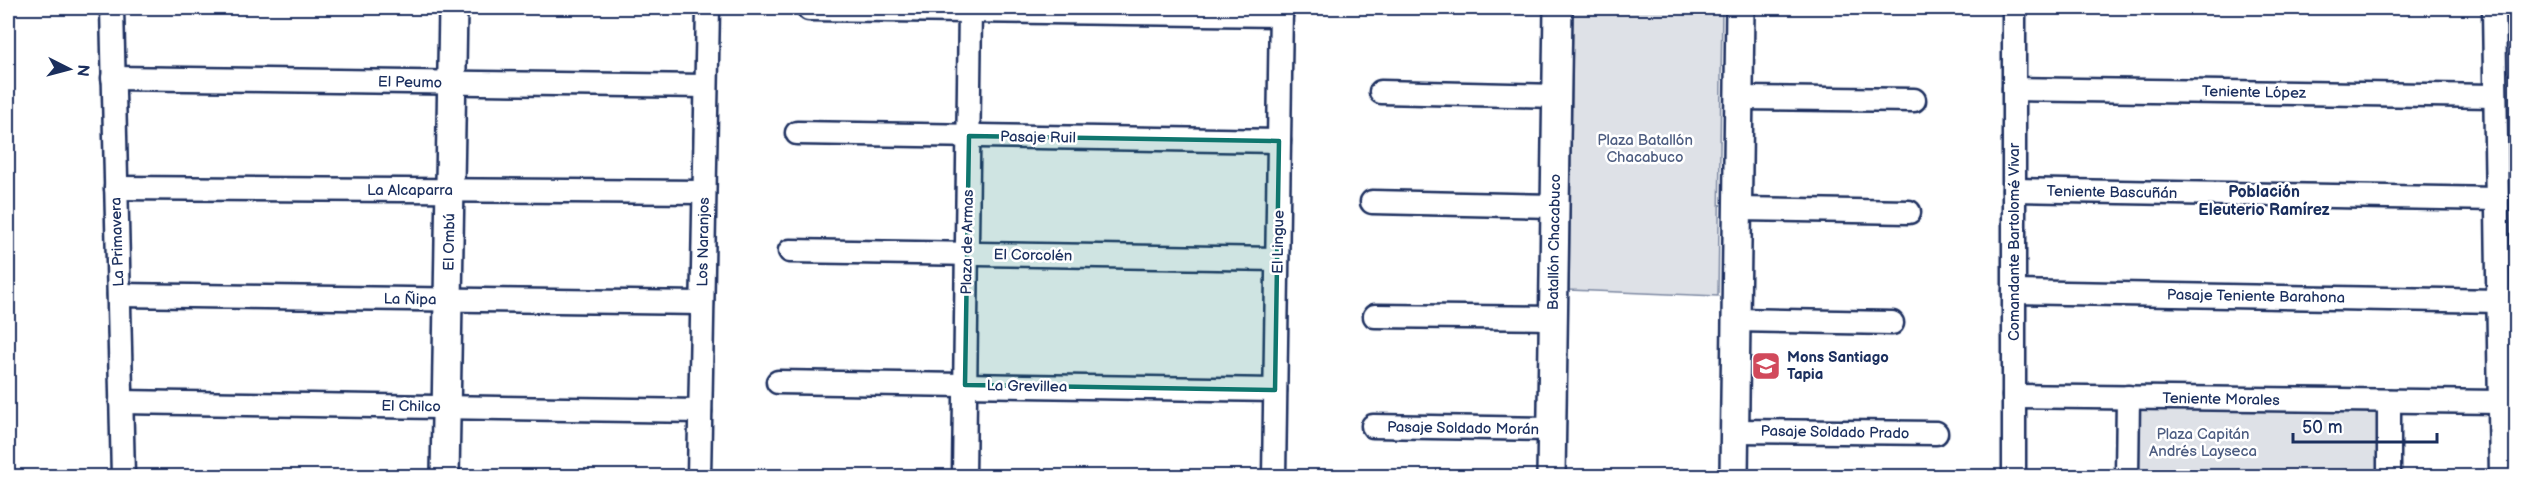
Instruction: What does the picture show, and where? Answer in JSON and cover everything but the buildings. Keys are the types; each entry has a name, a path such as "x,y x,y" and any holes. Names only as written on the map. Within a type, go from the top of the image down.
{"street":[{"name":"La Primavera","path":"111,8 123,477"},
{"name":"El Ombú","path":"445,477 453,8"},
{"name":"Los Naranjos","path":"699,477 708,8"},
{"name":"Batallón Chacabuco","path":"1551,477 1558,8"},
{"path":"1734,477 1740,8"},
{"name":"Comandante Bartolomé Vivar","path":"2014,8 2014,477"},
{"path":"2494,8 2501,477"},
{"path":"809,9 1281,11"},
{"name":"Plaza de Armas","path":"964,477 970,9"},
{"name":"El Lingue","path":"1274,477 1281,11"},
{"name":"El Peumo","path":"113,78 706,86"},
{"name":"Teniente López","path":"2014,89 2495,96"},
{"path":"1381,92 1557,96"},
{"path":"1739,98 1914,100"},
{"name":"Pasaje Ruil","path":"797,133 1279,141"},
{"name":"La Alcaparra","path":"116,188 704,192"},
{"name":"Teniente Bascuñán","path":"2014,190 2497,199"},
{"path":"1372,202 1555,206"},
{"path":"1737,209 1909,212"},
{"name":"El Corcolén","path":"790,250 1277,259"},
{"name":"Pasaje Teniente Barahona","path":"2014,292 2499,301"},
{"name":"La Ñipa","path":"118,295 702,303"},
{"path":"1375,316 1553,318"},
{"path":"1736,320 1892,323"},
{"name":"La Grevillea","path":"778,382 1275,390"},
{"name":"Teniente Morales","path":"2014,396 2500,402"},
{"path":"2127,477 2128,397"},
{"path":"2389,401 2389,477"},
{"name":"El Chilco","path":"121,402 700,411"},
{"name":"Pasaje Soldado Morán","path":"1373,426 1552,429"},
{"name":"Pasaje Soldado Prado","path":"1734,431 1936,433"}],"highlighted area":[{"path":"969,136 1279,141 1275,390 965,385"}],"green space":[{"name":"Plaza Batallón Chacabuco","path":"1573,8 1722,8 1718,296 1569,290"},
{"name":"Plaza Capitán Andrés Layseca","path":"2138,408 2382,410 2381,476 2137,476"}],"place":[{"name":"Mons Santiago Tapia","path":"1766,366"}],"district":[{"name":"Población Eleuterio Ramírez","path":"2264,200"}]}
